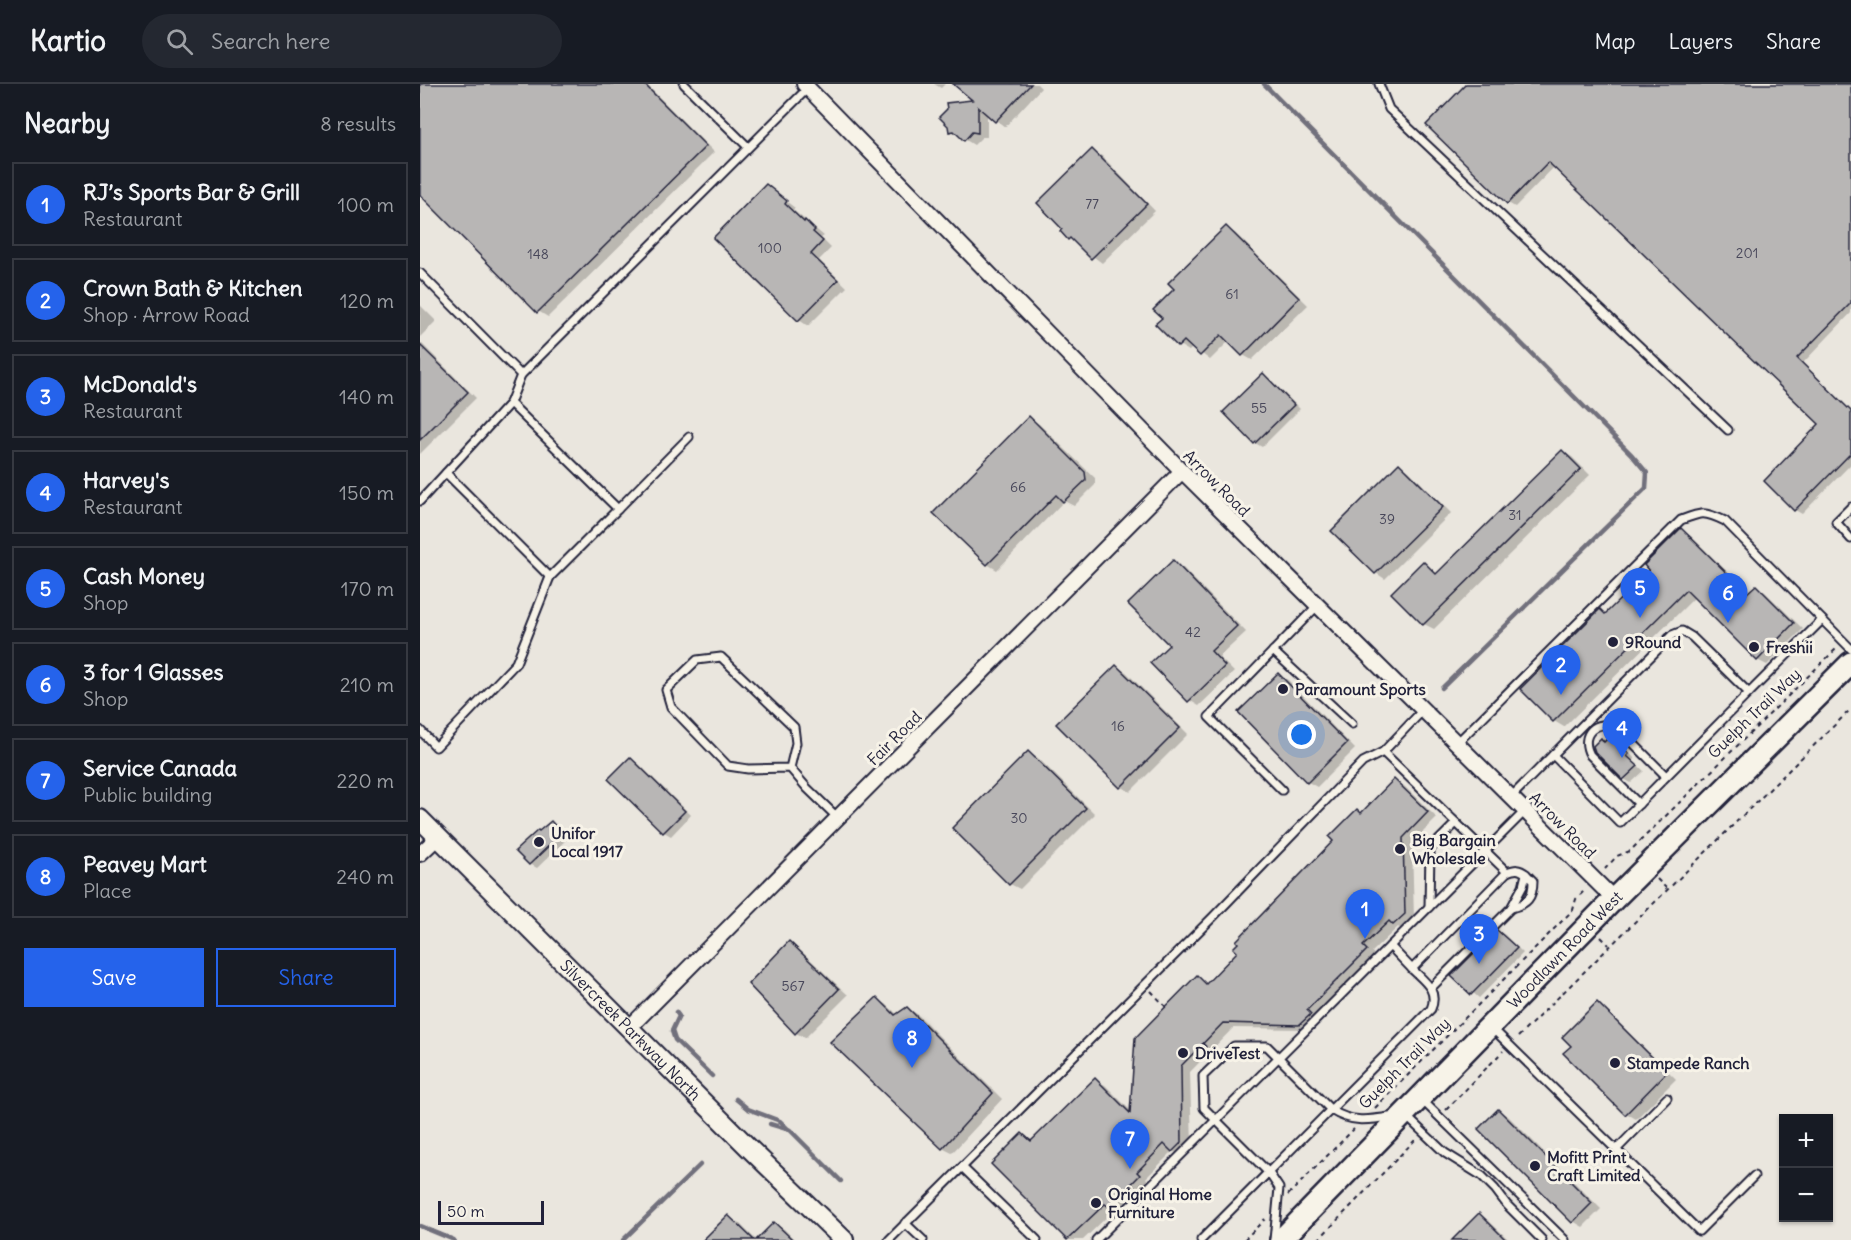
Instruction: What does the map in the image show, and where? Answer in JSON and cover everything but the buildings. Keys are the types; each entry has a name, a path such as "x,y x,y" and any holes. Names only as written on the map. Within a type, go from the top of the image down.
{"main road":[{"name":"Woodlawn Road West","path":"1286,1236 1614,899 1851,663"},
{"name":"Silvercreek Parkway North","path":"420,819 844,1240"}],"street":[{"name":"Arrow Road","path":"806,86 1182,471 1614,899"},
{"name":"Fair Road","path":"629,1028 1182,471"},
{"path":"420,854 438,837"}],"lane":[{"path":"684,84 748,147"},
{"path":"1379,84 1389,110 1728,430"},
{"path":"420,501 510,403 521,375 806,86"},
{"path":"420,273 521,375"},
{"path":"510,403 618,509"},
{"path":"420,730 436,747 516,663 550,577 689,437"},
{"path":"446,473 550,577"},
{"path":"1851,507 1836,522 1851,538"},
{"path":"1457,743 1681,520 1700,513 1713,515 1725,521 1851,649"},
{"path":"1282,790 1209,717 1317,606"},
{"path":"1553,755 1620,823 1822,620"},
{"path":"1511,796 1672,635 1682,631 1692,637 1749,693"},
{"path":"1273,651 1352,724"},
{"path":"721,657 794,727 796,743 790,768 748,769 728,766 671,707 666,690 697,660 721,657"},
{"path":"889,1240 1145,985 1363,762 1383,752 1423,710"},
{"path":"1639,804 1590,755 1586,746 1592,729 1608,724 1617,727 1666,776"},
{"path":"1383,752 1507,872"},
{"path":"790,768 838,818"},
{"path":"1096,1240 1525,811"},
{"path":"1429,907 1430,849 1456,823"},
{"path":"1412,969 1507,872 1515,869 1521,870 1533,881 1533,892 1525,904 1511,908"},
{"path":"1431,988 1511,908 1523,886 1526,874"},
{"path":"1201,1240 1431,1009 1435,996 1431,988 1390,946"},
{"path":"1490,1026 1699,1231 1754,1176"},
{"path":"1286,1236 1278,1206 1279,1188 1269,1173 1204,1108 1203,1076 1234,1046 1267,1046 1331,1110 1340,1116 1362,1122 1404,1114 1445,1153 1482,1176 1542,1240"},
{"path":"1420,1098 1565,1240"},
{"path":"1617,1149 1666,1098"},
{"path":"962,1167 1037,1240"},
{"path":"905,1223 923,1240"}],"path":[{"name":"Guelph Trail Way","path":"1594,879 1617,856 1630,851 1844,642"},
{"path":"1439,1117 1851,708"},
{"name":"Guelph Trail Way","path":"1244,1240 1573,910 1576,899"},
{"path":"1145,985 1166,1006"},
{"path":"1318,1240 1407,1146 1423,1133"}],"waterway":[{"path":"1264,84 1631,454 1647,473 1646,488 1442,688"},
{"path":"676,1012 679,1016 672,1031 675,1040 712,1076"},
{"path":"736,1099 748,1109 780,1121 788,1129"},
{"path":"770,1124 790,1130 841,1181"},
{"path":"623,1240 700,1165"},
{"path":"420,1226 454,1240"}],"place":[{"name":"Cash Money","path":"1640,618"},
{"name":"3 for 1 Glasses","path":"1728,623"},
{"name":"9Round","path":"1613,642"},
{"name":"Freshii","path":"1754,647"},
{"name":"Paramount Sports","path":"1283,689"},
{"name":"Crown Bath & Kitchen","path":"1561,695"},
{"name":"Harvey's","path":"1622,758"},
{"name":"Unifor Local 1917","path":"539,842"},
{"name":"Big Bargain Wholesale","path":"1400,849"},
{"name":"RJ’s Sports Bar & Grill","path":"1365,939"},
{"name":"McDonald's","path":"1479,964"},
{"name":"DriveTest","path":"1183,1053"},
{"name":"Stampede Ranch","path":"1615,1063"},
{"name":"Peavey Mart","path":"912,1068"},
{"name":"Mofitt Print Craft Limited","path":"1535,1166"},
{"name":"Service Canada","path":"1130,1169"},
{"name":"Original Home Furniture","path":"1096,1203"}]}
